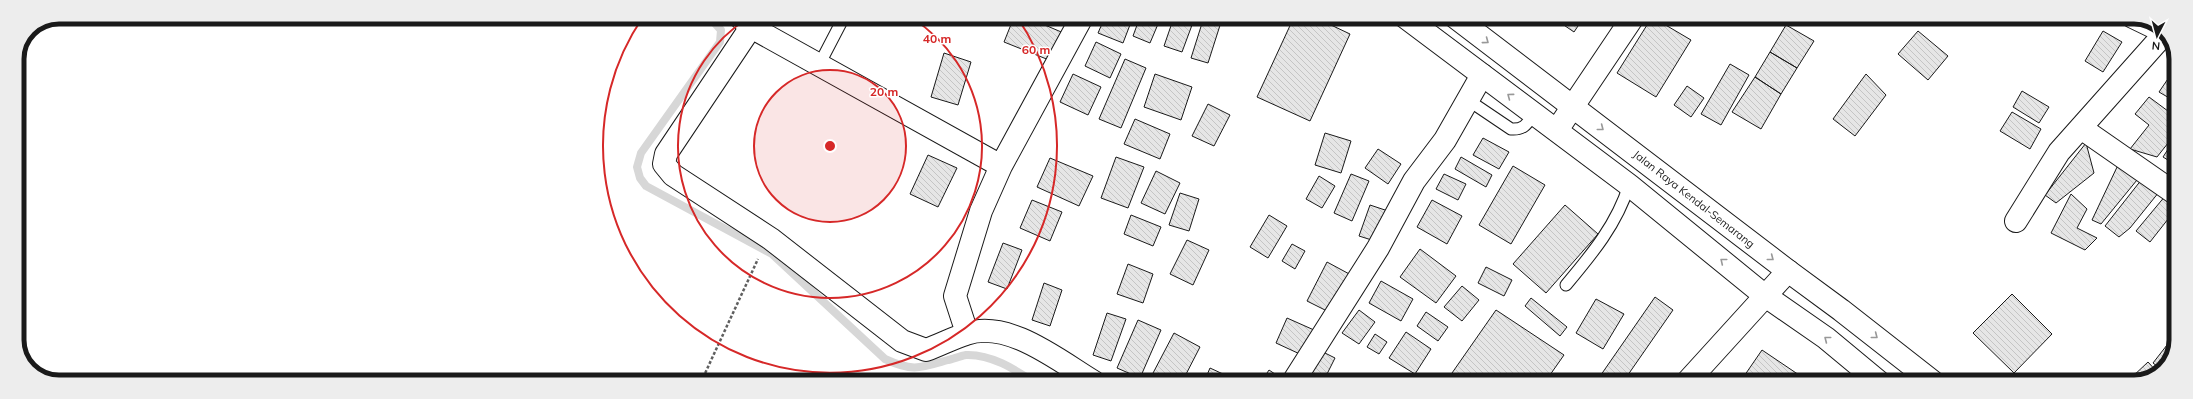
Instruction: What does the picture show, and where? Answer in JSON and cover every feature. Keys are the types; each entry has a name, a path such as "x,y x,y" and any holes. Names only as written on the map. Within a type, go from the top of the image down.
{"main road":[{"path":"745,24 666,154 664,164 673,175 771,239 902,341 926,350 967,333 989,331 1020,338 1082,375"},
{"path":"749,24 819,65 1001,166"},
{"path":"967,333 955,296 981,211 1001,166 1078,24"},
{"path":"1413,24 1629,185 1764,295 1826,338 1871,375"},
{"name":"Jalan Raya Kendal-Semarang","path":"1464,24 1574,106 1924,375"},
{"path":"1556,130 1574,106 1628,24"},
{"path":"2016,221 2059,152 2161,37"},
{"path":"1297,375 1378,248 1414,181 1445,140 1482,75"},
{"path":"2081,128 2169,189"},
{"path":"1693,375 1764,295 1788,271"}],"lane":[{"path":"819,65 840,24"},
{"path":"1468,100 1511,129 1519,129 1525,126 1534,114"},
{"path":"1566,285 1595,250 1622,207 1629,185"}],"path":[{"path":"703,375 758,257"}],"building":[{"path":"1011,24 1042,24 1066,34 1054,62 1004,42"},
{"path":"1102,24 1130,24 1123,43 1098,33"},
{"path":"1137,24 1158,24 1150,43 1133,36"},
{"path":"1172,24 1192,24 1182,52 1164,46"},
{"path":"1202,24 1220,24 1208,63 1191,58"},
{"path":"1291,24 1329,24 1350,34 1310,121 1257,97"},
{"path":"1562,24 1579,24 1574,32"},
{"path":"1648,24 1664,24 1691,40 1656,97 1617,73"},
{"path":"1786,25 1814,41 1797,68 1770,52"},
{"path":"1918,31 1948,56 1928,80 1898,54"},
{"path":"2103,31 2122,42 2103,72 2085,61"},
{"path":"1096,42 1121,54 1110,78 1085,66"},
{"path":"1770,52 1797,68 1781,94 1755,77"},
{"path":"944,53 971,62 958,105 931,97"},
{"path":"1125,59 1146,68 1121,128 1099,119"},
{"path":"1730,64 1749,75 1721,125 1701,114"},
{"path":"1073,74 1101,87 1088,115 1060,102"},
{"path":"1155,74 1192,87 1181,120 1144,107"},
{"path":"1866,74 1886,95 1855,136 1833,119"},
{"path":"1755,77 1781,94 1761,129 1732,112"},
{"path":"2169,77 2169,98 2159,92"},
{"path":"1687,86 1704,98 1691,117 1674,105"},
{"path":"2022,91 2049,107 2039,123 2013,107"},
{"path":"2149,97 2169,112 2169,142 2157,157 2130,149 2149,125 2135,114"},
{"path":"1208,104 1230,115 1214,146 1192,136"},
{"path":"2012,112 2041,129 2030,149 2000,131"},
{"path":"1135,119 1170,134 1160,159 1124,144"},
{"path":"1325,133 1351,141 1341,173 1315,165"},
{"path":"1483,138 1509,152 1499,169 1473,155"},
{"path":"2086,143 2094,173 2056,203 2045,195"},
{"path":"2169,148 2169,161 2163,157"},
{"path":"1378,149 1401,164 1388,184 1365,168"},
{"path":"928,155 957,168 938,207 910,194"},
{"path":"1116,157 1144,167 1128,208 1101,198"},
{"path":"1461,157 1492,175 1486,187 1455,169"},
{"path":"1050,158 1093,176 1079,206 1037,187"},
{"path":"2118,165 2137,180 2101,224 2092,220"},
{"path":"1513,166 1545,185 1511,244 1479,225"},
{"path":"1156,171 1180,183 1165,214 1141,203"},
{"path":"1351,174 1369,181 1352,221 1334,213"},
{"path":"1444,174 1466,184 1458,200 1436,189"},
{"path":"1319,176 1335,186 1322,208 1306,199"},
{"path":"2142,179 2159,192 2130,228 2119,237 2105,226"},
{"path":"1180,193 1199,199 1189,231 1169,225"},
{"path":"2071,194 2087,209 2077,228 2097,238 2085,250 2051,233"},
{"path":"2166,195 2169,197 2169,218 2150,242 2136,231"},
{"path":"1032,200 1062,212 1050,241 1020,228"},
{"path":"1432,200 1462,216 1447,244 1417,227"},
{"path":"1370,205 1388,211 1378,242 1359,236"},
{"path":"1565,205 1598,234 1546,293 1513,264"},
{"path":"1131,215 1161,227 1153,246 1124,234"},
{"path":"1269,215 1287,226 1268,258 1250,247"},
{"path":"1187,240 1209,250 1193,285 1170,274"},
{"path":"1003,243 1022,250 1007,289 988,282"},
{"path":"1292,244 1305,251 1295,269 1282,261"},
{"path":"1420,249 1456,276 1436,303 1400,277"},
{"path":"1327,262 1353,276 1333,314 1307,301"},
{"path":"1128,264 1153,274 1143,303 1117,294"},
{"path":"1486,267 1512,280 1504,296 1478,283"},
{"path":"1381,281 1413,299 1401,321 1369,303"},
{"path":"1044,283 1062,290 1050,326 1032,320"},
{"path":"1462,286 1479,300 1462,321 1444,307"},
{"path":"2012,294 2052,334 2014,373 1973,333"},
{"path":"1655,297 1673,310 1628,375 1601,375"},
{"path":"1531,298 1567,327 1560,336 1525,306"},
{"path":"1596,299 1624,314 1603,349 1576,333"},
{"path":"1359,310 1375,322 1359,344 1342,333"},
{"path":"1496,310 1564,355 1550,375 1455,375 1452,373"},
{"path":"1426,312 1448,327 1438,341 1417,326"},
{"path":"1107,313 1126,319 1111,361 1093,355"},
{"path":"1287,318 1314,330 1302,355 1276,343"},
{"path":"1138,320 1161,330 1141,375 1133,375 1117,368"},
{"path":"1406,332 1431,349 1415,374 1389,358"},
{"path":"1174,333 1200,347 1186,375 1152,375"},
{"path":"1375,334 1387,342 1379,354 1367,347"},
{"path":"2167,345 2168,346 2160,363 2157,366 2153,363"},
{"path":"1315,348 1335,358 1326,375 1301,375"},
{"path":"1762,350 1799,375 1745,375"},
{"path":"2148,362 2154,368 2147,372 2134,375"},
{"path":"1210,368 1225,375 1207,375"},
{"path":"1269,370 1276,375 1266,375"}],"waterway":[{"path":"715,24 721,30 720,42 641,153 637,167 640,178 646,186 772,254 885,359 903,366 923,367 964,355 975,355 1002,363 1023,375"}]}
